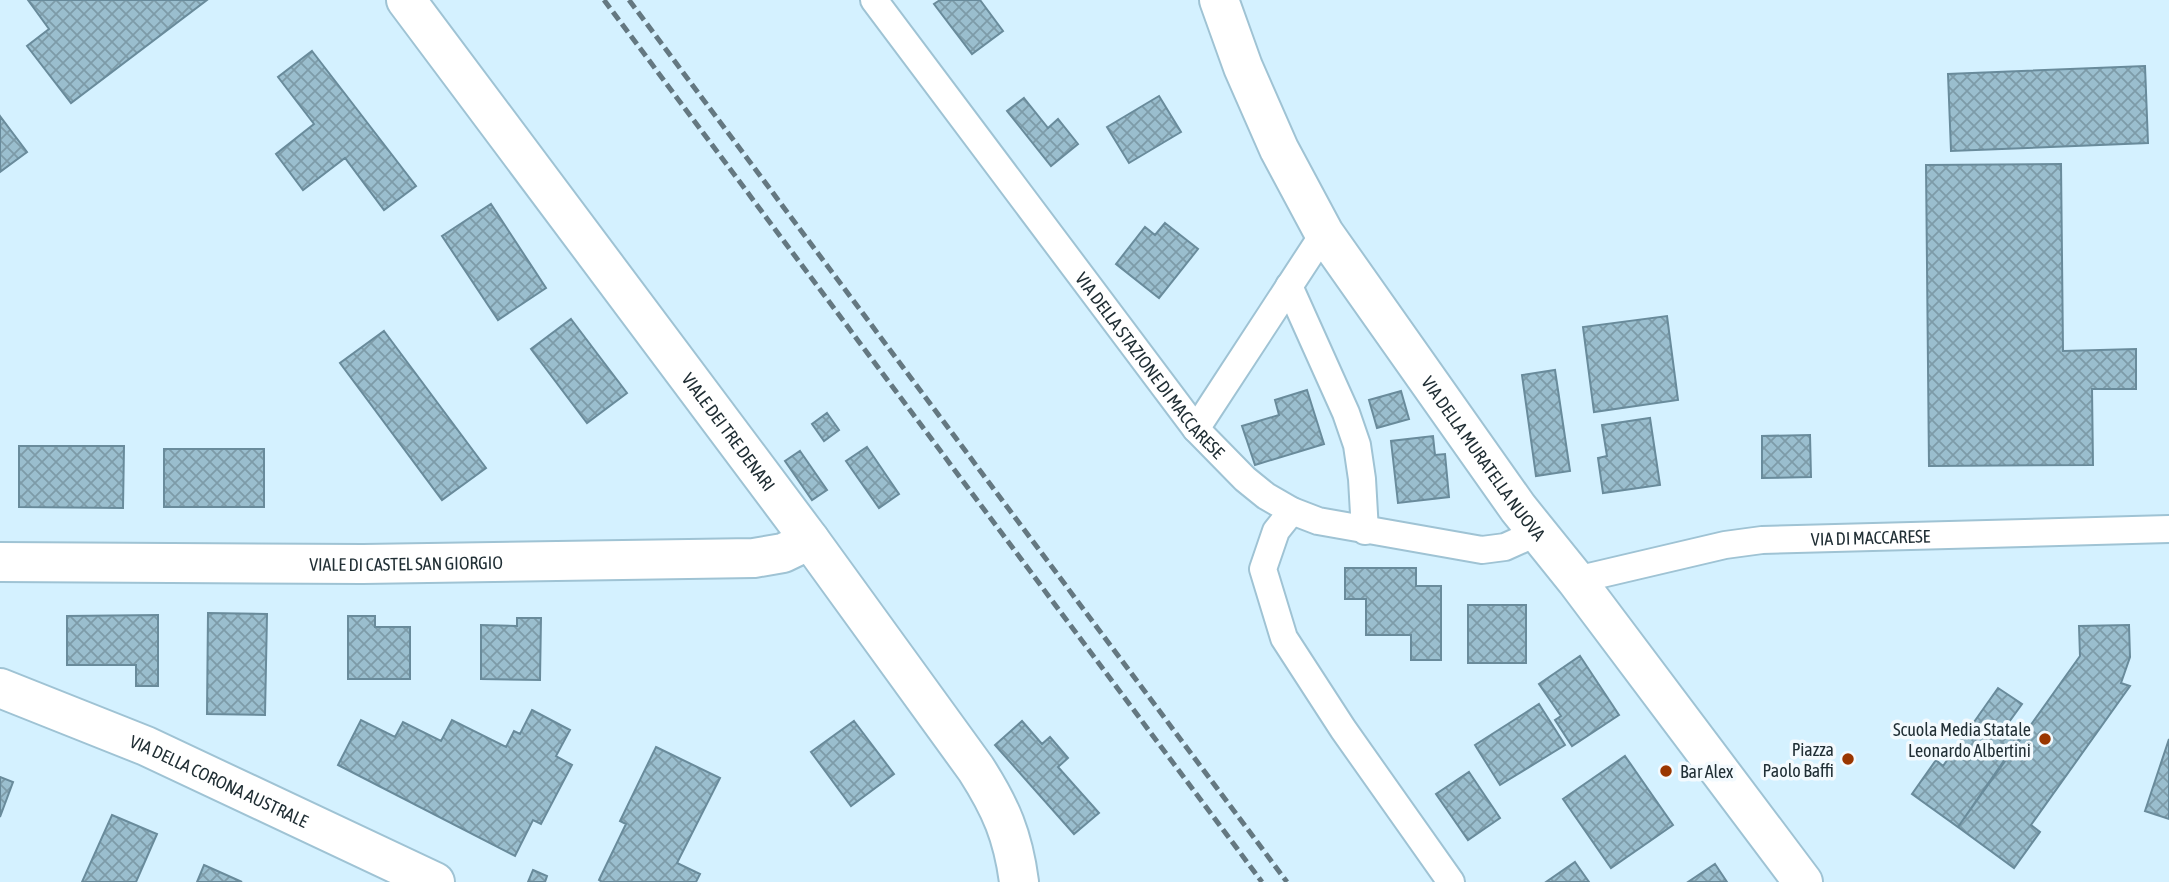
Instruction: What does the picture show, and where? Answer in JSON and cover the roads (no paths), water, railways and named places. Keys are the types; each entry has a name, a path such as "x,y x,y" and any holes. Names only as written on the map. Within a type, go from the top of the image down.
{"street":[{"name":"VIALE DEI TRE DENARI","path":"406,0 810,540 990,791 1011,837 1019,882"},
{"name":"VIA DELLA STAZIONE DI MACCARESE","path":"874,0 1196,429 1245,479 1266,496 1292,511 1318,521 1482,550 1505,547 1536,533"},
{"name":"VIA DELLA MURATELLA NUOVA","path":"1219,0 1243,67 1274,138 1300,192 1324,233 1536,533 1576,580 1803,882"},
{"path":"1196,429 1324,233"},
{"path":"1289,286 1346,413 1357,445 1363,479 1365,531"},
{"path":"1292,511 1276,531 1264,569 1284,638 1343,729 1451,882"},
{"name":"VIA DI MACCARESE","path":"1576,580 1725,545 1762,540 2169,529"},
{"name":"VIALE DI CASTEL SAN GIORGIO","path":"0,562 363,564 754,558 783,553 810,540"},
{"name":"VIA DELLA CORONA AUSTRALE","path":"0,688 146,746 435,882"}],"railway":[{"path":"604,0 1262,882"},
{"path":"629,0 1287,882"}],"place":[{"name":"Scuola Media Statale Leonardo Albertini","path":"2045,739"},
{"name":"Piazza Paolo Baffi","path":"1848,759"},
{"name":"Bar Alex","path":"1666,771"}]}
